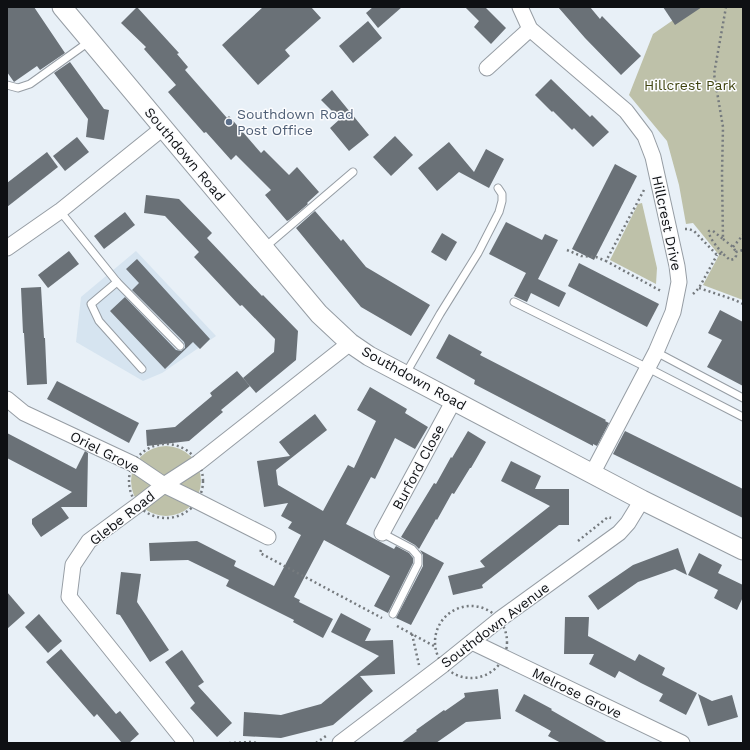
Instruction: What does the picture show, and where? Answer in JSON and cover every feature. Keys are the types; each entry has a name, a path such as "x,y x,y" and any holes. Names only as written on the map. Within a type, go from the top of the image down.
{"street":[{"name":"Southdown Road","path":"62,7 319,314 350,343 369,356 592,474 743,550"},
{"name":"Hillcrest Drive","path":"520,7 530,29 626,111 645,136 653,157 677,266 679,282 675,305 656,352 592,474"},
{"path":"486,68 530,29"},
{"path":"7,248 60,210 163,128"},
{"name":"Glebe Road","path":"186,743 69,597 72,565 89,541 138,506 164,485 198,463 350,343"},
{"name":"Oriel Grove","path":"7,399 24,413 133,464 164,485 268,537"},
{"name":"Burford Close","path":"382,533 454,400"},
{"name":"Southdown Avenue","path":"340,743 500,619 619,533 628,523 642,500"},
{"name":"Melrose Grove","path":"472,642 682,743"}],"lane":[{"path":"7,85 18,88 30,84 90,40"},
{"path":"264,248 353,172"},
{"path":"405,375 478,252 499,212 502,194 498,188"},
{"path":"60,210 117,282 180,346"},
{"path":"117,282 91,304 99,321 142,369"},
{"path":"514,302 743,417"},
{"path":"656,352 743,398"},
{"path":"382,533 412,550 418,556 418,564 393,614"}],"path":[{"path":"723,239 722,175 724,127 714,74 726,7"},
{"path":"606,261 655,169"},
{"path":"669,230 689,229 694,231 717,255"},
{"path":"709,231 713,231 723,239 733,247 736,252 734,259 730,260 722,253 711,238 709,231"},
{"path":"733,247 743,235"},
{"path":"567,250 581,256 596,257 606,261 675,305 699,288 717,255 722,253"},
{"path":"736,252 743,250"},
{"path":"699,288 743,304"},
{"path":"268,537 260,553 384,619"},
{"path":"391,623 434,646"},
{"path":"412,634 419,665"},
{"path":"229,743 258,743"}],"shaded area":[{"path":"136,251 216,336 162,373 143,381 76,342 81,297"}],"green space":[{"name":"Hillcrest Park","path":"692,7 743,7 743,300 703,285 719,255 693,223 686,224 679,185 667,141 629,95 653,34"},
{"path":"642,203 657,268 656,284 610,260 638,204"},
{"path":"166,446 179,449 191,456 198,468 201,481 198,494 191,506 179,513 166,516 153,513 141,506 134,494 131,481 134,468 141,456 153,449"}],"building":[{"path":"7,7 34,7 65,53 40,70 37,66 14,82 7,72"},
{"path":"137,7 179,53 177,54 188,67 185,70 227,118 229,116 261,153 264,150 289,175 297,167 319,192 307,203 308,204 289,220 287,221 265,195 271,190 236,155 231,160 206,132 204,133 168,92 176,85 144,49 146,47 121,23"},
{"path":"263,7 311,7 321,18 285,50 290,56 258,85 222,45"},
{"path":"373,7 402,7 378,28 366,13"},
{"path":"465,7 485,7 506,28 491,44 474,27 479,21"},
{"path":"558,7 590,7 600,19 602,16 641,56 621,75 585,38"},
{"path":"663,7 702,7 675,25"},
{"path":"368,21 382,38 353,63 339,46"},
{"path":"70,62 104,109 109,110 104,140 86,137 88,119 54,73"},
{"path":"551,79 590,117 592,115 609,132 593,147 574,128 572,130 535,95"},
{"path":"332,90 369,135 349,151 330,128 340,119 321,100"},
{"path":"395,136 413,155 391,176 373,157"},
{"path":"77,137 89,152 65,171 53,156"},
{"path":"449,142 474,172 486,149 504,159 489,188 459,172 437,191 418,168"},
{"path":"47,152 58,167 7,207 7,183"},
{"path":"615,164 637,176 594,260 572,249"},
{"path":"146,195 179,199 212,233 207,238 262,296 263,295 298,331 296,360 256,393 243,378 274,352 275,339 242,305 240,306 194,257 199,252 165,216 144,213"},
{"path":"315,211 341,241 343,239 366,267 430,305 411,336 361,307 296,228"},
{"path":"125,212 135,225 104,249 94,236"},
{"path":"506,222 542,240 545,234 558,240 538,279 566,293 559,307 531,293 527,302 514,296 526,273 489,254"},
{"path":"442,233 457,242 446,261 431,252"},
{"path":"69,251 79,264 48,288 38,275"},
{"path":"137,259 210,339 200,349 193,342 165,369 110,311 125,297 176,350 181,351 185,348 184,342 132,290 139,283 126,269"},
{"path":"579,263 659,304 647,327 568,286"},
{"path":"41,287 47,384 27,385 21,288"},
{"path":"720,310 743,322 743,386 707,367 722,340 708,333"},
{"path":"449,334 482,352 480,355 606,420 605,421 609,423 597,446 593,444 593,446 474,384 475,380 436,358"},
{"path":"237,371 250,386 221,410 223,412 189,441 147,446 146,430 175,427 212,396 210,393"},
{"path":"57,381 139,423 129,443 47,399"},
{"path":"370,387 407,409 405,413 428,427 415,449 395,438 375,479 371,477 346,524 394,549 396,546 409,553 413,558 413,563 388,613 374,606 390,576 324,540 294,597 300,600 299,602 333,619 323,638 293,622 294,620 226,586 229,580 188,560 150,561 149,543 197,541 236,561 234,566 274,586 301,535 288,528 292,522 281,516 288,503 264,507 257,461 290,456 279,442 315,414 327,430 276,470 278,485 323,511 348,465 354,468 376,421 357,410"},
{"path":"468,431 486,442 454,494 452,493 419,549 401,537 434,483 436,484"},
{"path":"625,431 743,489 743,518 613,454"},
{"path":"7,433 76,469 85,451 88,453 87,507 61,507 69,518 41,537 32,524 32,519 72,492 7,458"},
{"path":"511,461 541,476 535,489 569,489 569,525 559,525 482,585 483,588 453,595 448,576 485,567 480,561 550,506 501,481"},
{"path":"678,548 687,575 675,569 638,582 598,610 588,596 633,565"},
{"path":"420,550 444,563 411,625 396,618 423,566 423,555"},
{"path":"699,553 722,565 718,573 743,585 743,597 737,610 714,598 718,590 688,575"},
{"path":"121,572 141,574 137,602 169,650 150,662 120,615 116,614"},
{"path":"7,592 25,613 7,629"},
{"path":"341,613 371,629 365,641 393,640 395,674 360,676 373,691 333,725 281,738 243,736 244,712 281,715 321,704 379,656 331,632"},
{"path":"39,614 62,641 48,653 25,627"},
{"path":"565,617 589,617 588,636 635,661 639,654 665,668 662,675 697,693 686,715 659,701 663,694 619,671 615,678 589,664 594,654 564,654"},
{"path":"61,649 116,714 120,711 139,734 129,743 122,743 97,714 94,717 46,662"},
{"path":"182,650 204,682 198,686 232,723 217,737 190,708 195,703 165,662"},
{"path":"498,689 501,719 466,722 436,743 401,743 417,731 416,730 465,697 464,693"},
{"path":"524,694 608,743 561,743 548,736 551,731 515,711"},
{"path":"698,694 712,701 732,695 738,717 708,726"}],"place":[{"name":"Southdown Road Post Office","path":"229,122"}]}
